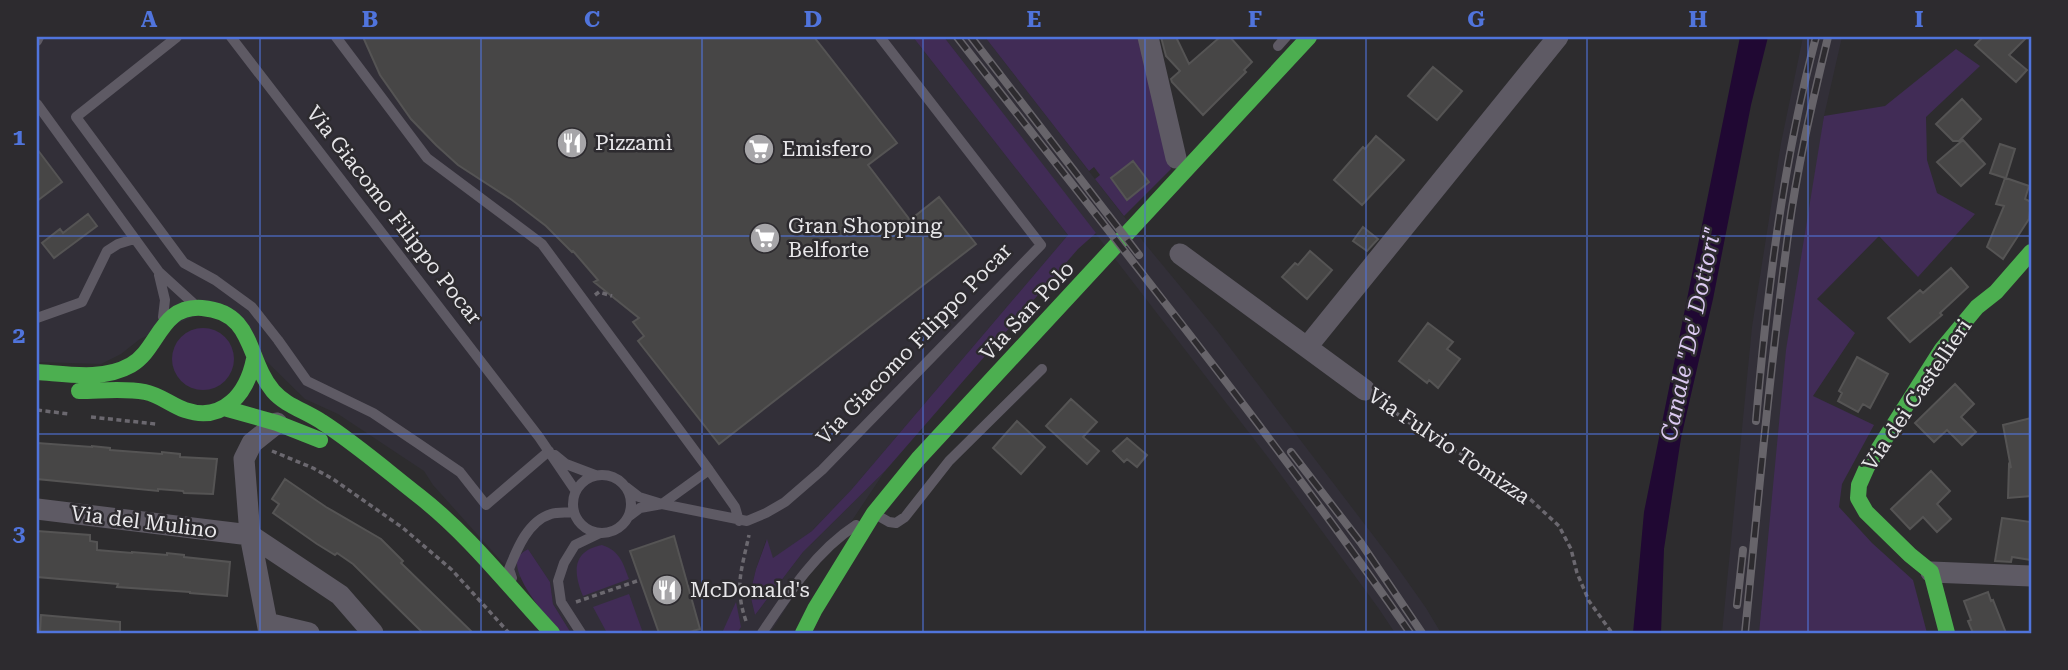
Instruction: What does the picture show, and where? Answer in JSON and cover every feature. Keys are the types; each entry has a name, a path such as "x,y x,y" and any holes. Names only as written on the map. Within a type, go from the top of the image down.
{"main road":[{"name":"Via San Polo","path":"803,633 874,513 918,459 1310,37"},
{"name":"Via dei Castellieri","path":"1931,572 1866,512 1858,498 1859,485 1867,467 1942,349 1977,307 2017,271 2031,253"},
{"path":"37,372 105,374 132,365 163,324 185,310 197,307 222,312 243,327 251,342 253,374 247,388 225,408 194,412 179,408 156,387 149,357 152,342"},
{"path":"254,359 272,389 287,404 320,421 432,507 552,633"},
{"path":"61,391 146,392 166,398"},
{"path":"225,408 277,423 318,439 328,447"},
{"path":"1931,572 1947,633"}],"street":[{"path":"1148,37 1176,158"},
{"path":"1307,347 1558,37"},
{"name":"Via Fulvio Tomizza","path":"1180,254 1365,390"},
{"name":"Via del Mulino","path":"277,423 253,443 244,459 250,535 268,628 309,633"},
{"name":"Via del Mulino","path":"37,509 250,535 340,595 373,633"},
{"path":"1931,572 2031,576"}],"lane":[{"path":"177,37 76,117 184,263 215,279 252,307 307,381 373,413 419,443 460,472 486,505 550,452"},
{"name":"Via Giacomo Filippo Pocar","path":"231,37 550,452 575,490"},
{"path":"337,37 427,158 542,244 709,470 735,507 739,521"},
{"name":"Via Giacomo Filippo Pocar","path":"550,452 566,464 595,475 612,476 639,497 747,522 785,502 822,470 1041,244 880,37"},
{"path":"1278,46 1286,37"},
{"path":"37,104 159,272 197,307"},
{"path":"37,318 82,302 107,251 134,239"},
{"path":"159,272 165,300 163,324"},
{"path":"762,633 802,575 843,533 874,513 888,522 896,523 905,517 949,461 1042,369"},
{"path":"581,633 561,602 558,581 564,563 575,545 600,533 613,531 640,508 662,504 709,470"},
{"path":"595,475 580,483 575,490 573,512 583,527 600,533"},
{"path":"626,487 631,502 628,517"},
{"path":"531,611 516,590 509,569 519,544 538,521 551,514 573,512"}],"path":[{"name":"Via Fulvio Tomizza","path":"1365,390 1418,429 1494,473 1531,499 1559,526 1571,549 1577,573 1589,601 1612,633"},
{"path":"37,410 72,414"},
{"path":"85,416 157,424"},
{"path":"264,448 333,479 403,528 452,570 509,633"},
{"path":"746,621 740,605 738,585 752,519"},
{"path":"564,606 637,581"}],"shaded area":[{"name":"Gran Shopping Belforte","path":"37,37 913,37 1068,235 852,489 812,531 773,559 766,540 750,594 755,615 803,552 885,471 831,552 804,580 770,633 571,633 553,604 550,582 528,549 520,554 520,578 502,562 433,485 424,471 338,414 305,399 264,359 224,304 140,339 121,354 101,364 37,362"},
{"path":"913,37 944,37 1096,233 1078,249 885,471 803,552 755,615 750,594 767,539 773,558 812,531 852,489 1068,235"},
{"path":"944,37 985,37 1146,245 1218,332 1395,564 1441,633 1395,633 1267,456"},
{"path":"985,37 1139,37 1171,169 1124,216 1095,179 1100,175 1094,167 1089,171"},
{"path":"1803,37 1842,37 1824,116 1768,544 1759,633 1722,633 1752,327 1781,143"},
{"path":"1956,49 1980,66 1926,117 1927,160 1937,193 1975,214 1918,277 1879,236 1817,299 1855,333 1813,396 1874,425 1842,484 1839,507 1872,543 1913,580 1927,633 1759,633 1786,350 1824,116 1885,106"},
{"path":"197,328 209,328 225,337 232,347 232,371 225,381 209,390 197,390 186,385 177,376 172,365 172,353 177,342 186,333"},
{"path":"602,545 617,554 629,579 583,596 577,571 580,557 592,548"},
{"path":"528,549 550,582 553,604 571,633 559,633 521,578 517,561"},
{"path":"629,594 643,633 607,633 593,607"},
{"path":"736,602 741,627 737,633 722,633"}],"water":[{"name":"Canale \"De' Dottori\"","path":"1740,37 1768,37 1751,105 1713,299 1681,438 1664,549 1661,633 1633,633 1644,512"}],"building":[{"name":"Gran Shopping Belforte","path":"363,37 814,37 897,143 868,165 910,220 939,197 976,244 719,444 638,341 644,336 633,322 639,318 594,282 598,280 573,251 546,226 458,165 436,145 411,119 380,75"},
{"path":"1161,37 1176,37 1189,64 1220,37 1230,37 1252,62 1244,70 1246,72 1203,115 1172,82 1171,79 1180,71 1166,56"},
{"path":"1983,37 2027,37 2009,55 2027,70 2016,82 1975,45"},
{"path":"1433,67 1462,91 1437,120 1408,96"},
{"path":"1962,99 1981,119 1959,141 1953,141 1936,124"},
{"path":"1376,136 1404,160 1362,205 1334,180"},
{"path":"1963,140 1985,164 1961,186 1937,162"},
{"path":"2000,144 2015,149 2006,178 2029,186 2025,199 2031,202 2029,219 2003,259 1987,247 2004,206 1996,204 2005,178 1990,173"},
{"path":"37,149 62,182 37,201"},
{"path":"1133,161 1149,182 1127,200 1111,178"},
{"path":"88,214 97,226 54,258 42,243 60,229 63,233"},
{"path":"1363,227 1378,239 1367,251 1353,241"},
{"path":"1310,251 1332,270 1307,299 1282,277"},
{"path":"1951,268 1968,287 1940,313 1942,315 1910,342 1888,318 1920,290 1923,293"},
{"path":"1428,323 1453,342 1447,349 1460,359 1438,388 1429,380 1427,383 1399,361"},
{"path":"1857,357 1888,374 1870,408 1863,404 1858,412 1838,401 1842,393 1839,391"},
{"path":"1955,384 1974,404 1961,417 1976,432 1962,445 1947,430 1934,442 1915,423"},
{"path":"1071,399 1097,422 1083,437 1099,451 1087,464 1046,426"},
{"path":"2031,418 2031,496 2008,498 2009,465 2011,468 2003,425"},
{"path":"1017,421 1045,447 1021,474 993,448"},
{"path":"1127,438 1147,455 1137,467 1127,459 1124,462 1113,451"},
{"path":"37,443 162,452 180,454 180,457 217,459 213,494 37,479"},
{"path":"1931,471 1950,491 1937,504 1951,519 1937,532 1923,517 1910,529 1891,509"},
{"path":"285,479 381,539 403,561 401,563 473,633 423,633 353,564 317,544 273,513 279,504 272,499"},
{"path":"2002,518 2031,522 2031,560 2012,557 2011,562 1995,561"},
{"path":"37,531 90,535 90,541 97,542 97,550 167,553 230,562 227,596 37,577"},
{"name":"McDonald's","path":"674,536 700,629 686,633 659,633 630,551"},
{"path":"1988,592 2006,633 1973,633 1964,601"},
{"path":"41,615 120,622 120,633 40,633"}],"railway":[{"path":"957,37 1245,406 1410,633"},
{"path":"971,37 1139,255"},
{"path":"1756,421 1765,324 1785,179 1816,37"},
{"path":"1745,633 1788,235 1805,136 1828,37"},
{"path":"1291,452 1361,543 1422,633"},
{"path":"1737,605 1743,550"}],"traffic: fast":[{"path":"803,633 874,513 918,459 1309,37"},
{"path":"1947,633 1931,572 1866,512 1858,498 1859,485 1867,467 1942,349 1977,307 1996,292 2031,252"},
{"path":"37,372 97,375 120,370 140,358 168,320 177,313 202,308 219,311 232,318 241,328 264,378 278,396 347,439 437,511 472,544 552,633"},
{"path":"79,391 145,392 185,410 211,412 222,409 239,394 246,383 254,359"},
{"path":"224,408 277,423 320,440"}],"place":[{"name":"Pizzamì","path":"572,143"},
{"name":"Emisfero","path":"759,149"},
{"name":"Gran Shopping Belforte","path":"765,238"},
{"name":"McDonald's","path":"667,590"}]}
